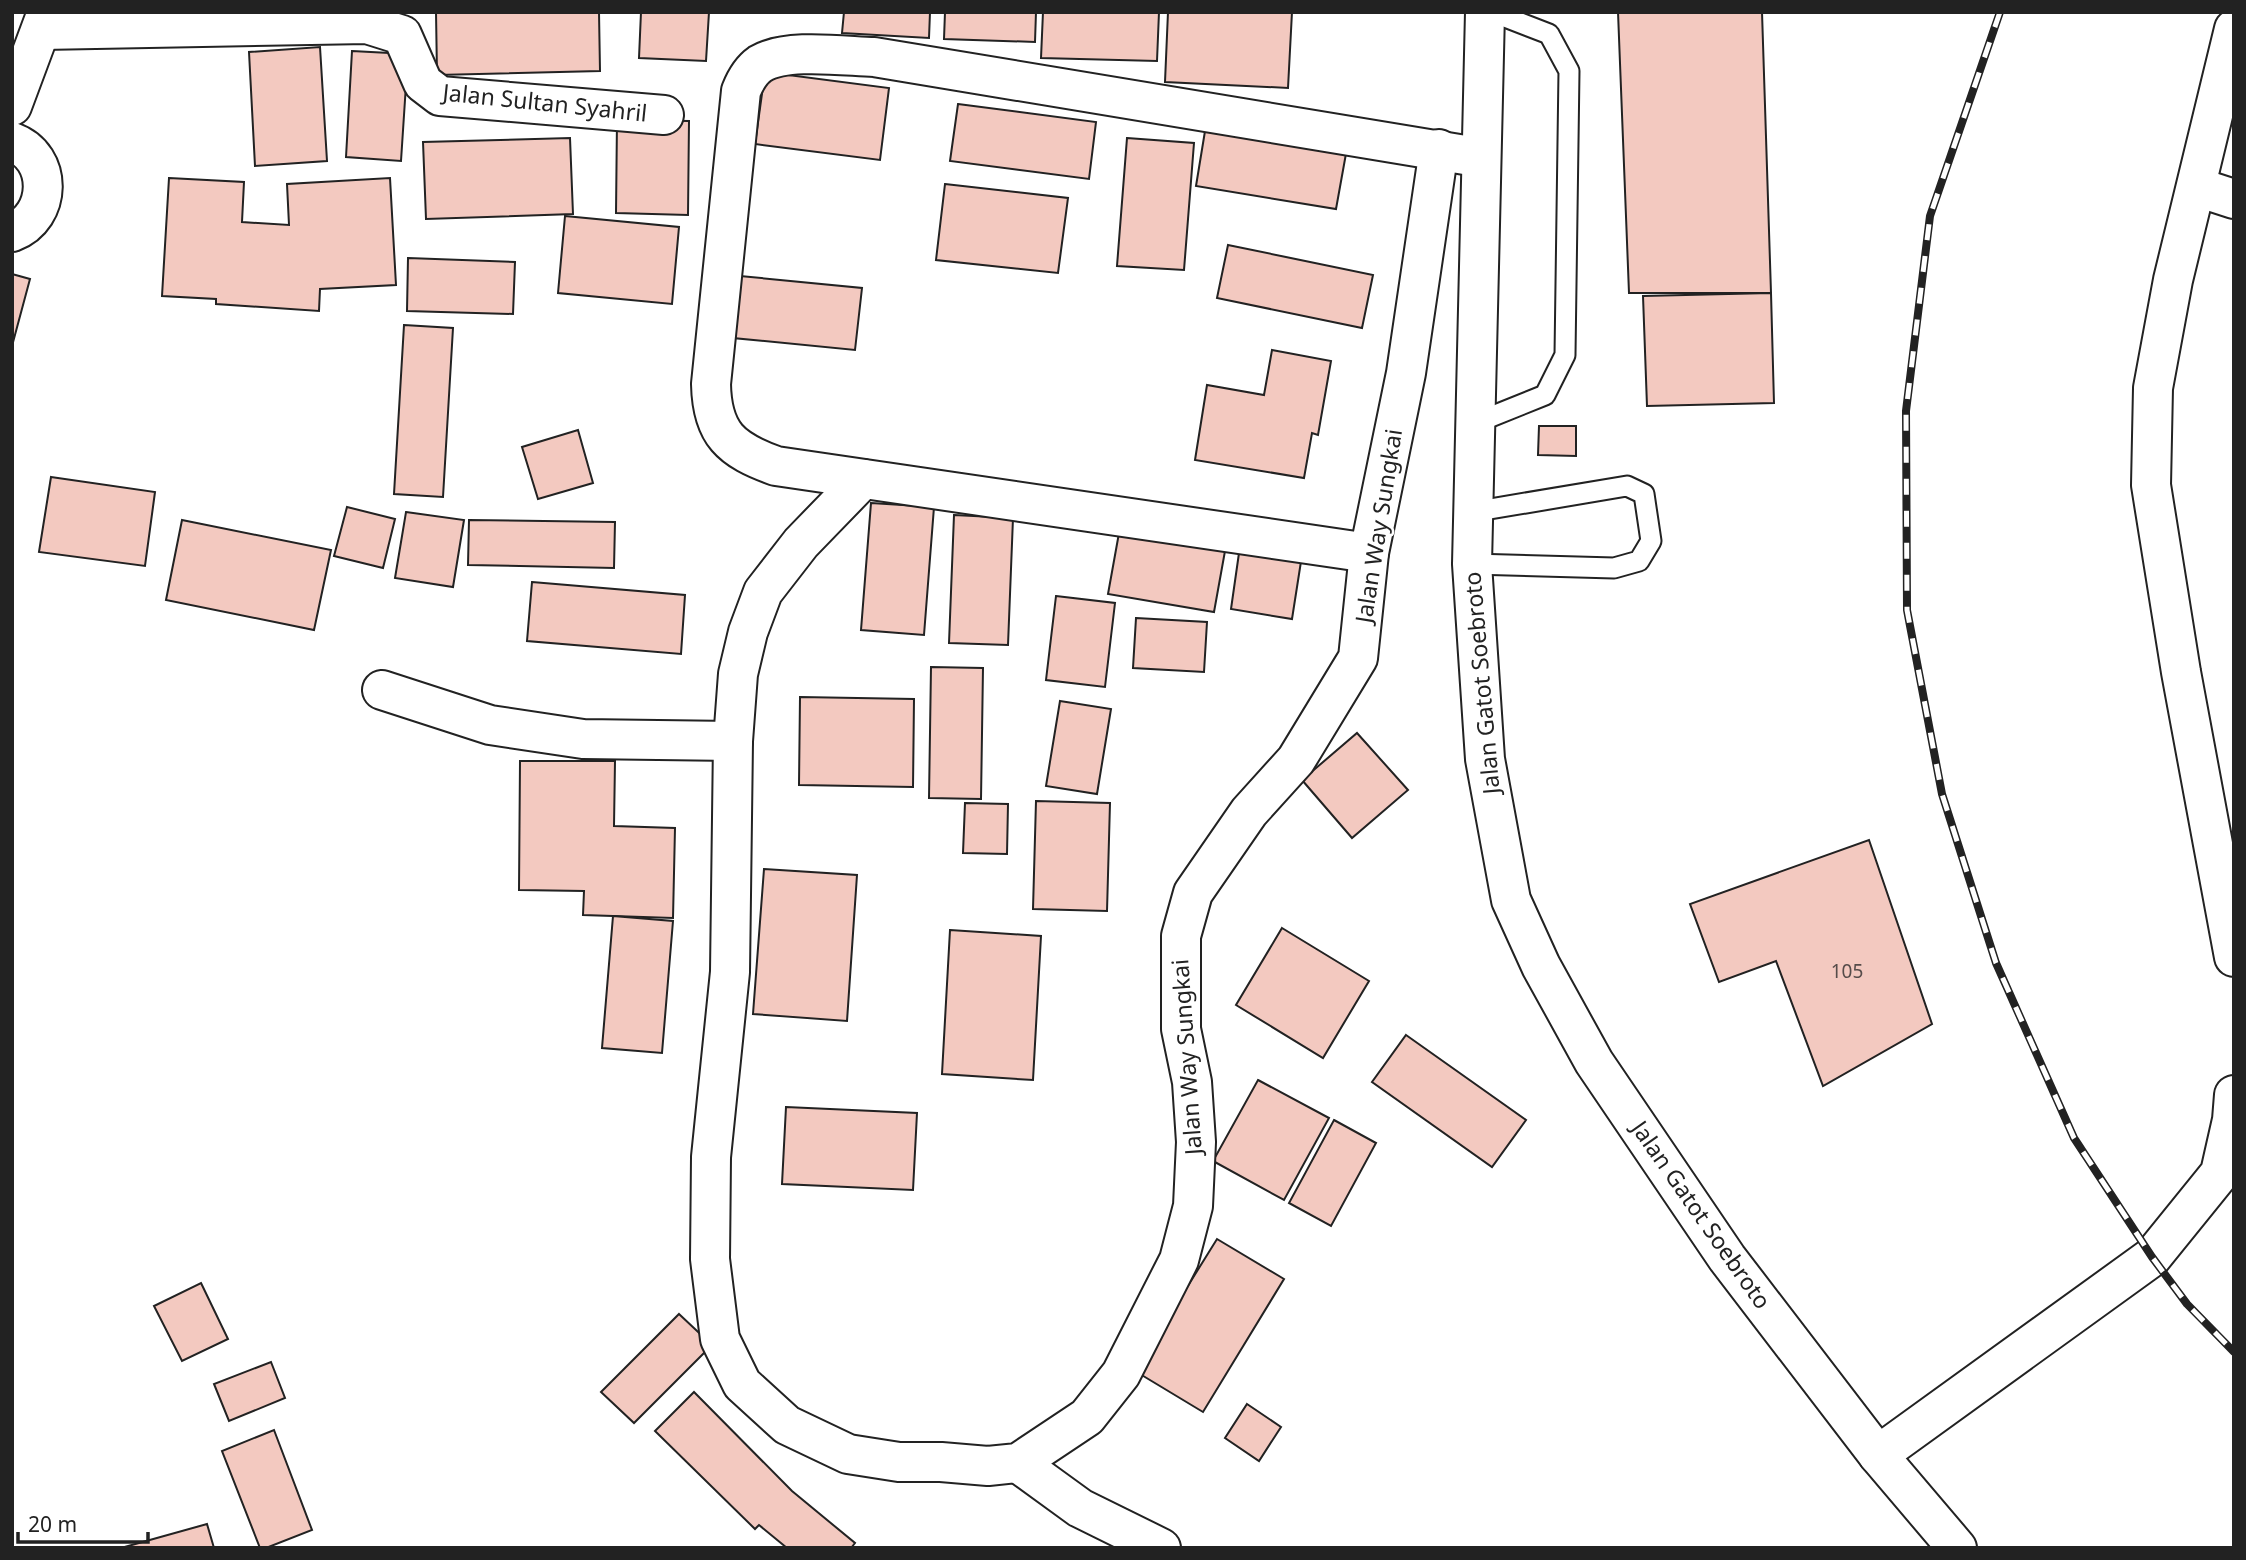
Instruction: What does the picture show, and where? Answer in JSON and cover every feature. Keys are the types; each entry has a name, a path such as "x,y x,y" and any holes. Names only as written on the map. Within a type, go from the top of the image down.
{"street":[{"name":"Jalan Gatot Soebroto","path":"1485,12 1473,424 1472,564 1485,759 1511,900 1541,967 1602,1074 1727,1258 1878,1455 1957,1548"},
{"name":"Jalan Sultan Syahril","path":"12,106 44,21 366,24 402,35 423,83 440,96 664,115"},
{"path":"2234,29 2174,280 2153,388 2151,485 2181,672 2234,957"},
{"path":"1370,553 776,466 748,456 730,442 717,426 710,384 741,91 747,77 758,65 783,56 874,57 1481,158"},
{"path":"12,142 31,154 40,169 44,185 42,202 34,217 21,229 12,232"},
{"name":"Jalan Way Sungkai","path":"863,479 801,543 763,592 748,632 738,674 733,740 730,972 711,1157 710,1259 720,1339 742,1384 787,1426 848,1454 899,1462 988,1466 1018,1463 1087,1417 1121,1374 1179,1261 1193,1206 1196,1142 1192,1082 1181,1029 1181,936 1193,893 1249,812 1296,760 1358,658 1370,553 1406,373 1439,149"},
{"path":"2197,187 2234,199"},
{"path":"382,690 490,725 583,739 733,740"},
{"path":"1878,1455 2152,1257 2227,1173 2234,1095"},
{"path":"1018,1463 1080,1508 1161,1548"}],"lane":[{"path":"1473,424 1545,395 1564,355 1570,71 1549,34 1492,12"},
{"path":"1472,512 1627,486 1644,494 1651,541 1639,561 1614,568 1472,564"}],"building":[{"path":"436,12 599,12 600,71 437,75"},
{"path":"641,12 709,12 706,61 639,58"},
{"path":"844,12 930,12 929,38 842,33"},
{"path":"945,12 1036,12 1035,42 944,39"},
{"path":"1043,12 1159,12 1157,61 1041,58"},
{"path":"1168,12 1292,12 1288,88 1165,82"},
{"path":"1618,12 1762,12 1771,293 1629,293"},
{"path":"320,47 327,161 255,166 249,52"},
{"path":"352,51 408,54 401,161 346,157"},
{"path":"765,72 889,88 880,160 755,144"},
{"path":"958,104 1096,122 1089,179 950,161"},
{"path":"617,120 689,121 688,215 616,213"},
{"path":"1206,125 1347,148 1336,209 1196,186"},
{"path":"570,138 573,214 426,219 423,142"},
{"path":"1127,138 1194,143 1184,270 1117,266"},
{"path":"169,178 244,182 242,222 289,225 287,184 390,178 396,285 320,289 319,311 216,304 216,299 162,296"},
{"path":"945,184 1068,198 1058,273 936,260"},
{"path":"565,216 679,227 672,304 558,293"},
{"path":"1228,245 1373,275 1362,328 1217,298"},
{"path":"408,258 515,262 513,314 407,311"},
{"path":"12,274 30,279 12,346"},
{"path":"740,276 862,288 855,350 733,338"},
{"path":"1771,293 1774,403 1647,406 1643,296"},
{"path":"404,325 453,328 443,497 394,494"},
{"path":"1272,350 1331,361 1318,435 1312,433 1304,478 1195,460 1207,385 1264,395"},
{"path":"1539,426 1576,426 1576,456 1538,455"},
{"path":"578,430 593,483 538,499 522,447"},
{"path":"51,477 155,492 145,566 39,552"},
{"path":"871,503 934,507 924,635 861,630"},
{"path":"347,507 395,519 383,568 334,556"},
{"path":"406,512 464,520 453,587 395,578"},
{"path":"954,515 1013,518 1008,645 949,643"},
{"path":"182,520 331,550 314,630 166,600"},
{"path":"469,520 615,522 614,568 468,565"},
{"path":"1119,533 1225,551 1214,612 1108,594"},
{"path":"1240,546 1302,555 1292,619 1231,609"},
{"path":"532,582 685,595 681,654 527,641"},
{"path":"1056,596 1115,603 1105,687 1046,680"},
{"path":"1136,618 1207,622 1204,672 1133,668"},
{"path":"931,667 983,668 981,799 929,798"},
{"path":"800,697 914,699 913,787 799,785"},
{"path":"1060,701 1111,709 1097,794 1046,786"},
{"path":"1357,733 1408,790 1352,838 1302,780"},
{"path":"520,761 615,761 614,826 675,828 673,918 583,915 584,891 519,890"},
{"path":"1036,801 1110,803 1107,911 1033,909"},
{"path":"965,803 1008,804 1007,854 963,853"},
{"path":"1869,840 1932,1024 1823,1086 1776,961 1719,982 1690,904"},
{"path":"764,869 857,875 847,1021 753,1014"},
{"path":"613,916 673,921 662,1053 602,1048"},
{"path":"1282,928 1369,981 1323,1058 1236,1005"},
{"path":"950,930 1041,936 1033,1080 942,1074"},
{"path":"1406,1035 1526,1120 1492,1167 1372,1082"},
{"path":"1258,1080 1329,1118 1284,1200 1213,1161"},
{"path":"786,1107 917,1113 913,1190 782,1184"},
{"path":"1334,1120 1376,1143 1331,1226 1289,1203"},
{"path":"1217,1239 1284,1279 1203,1412 1135,1371"},
{"path":"201,1283 228,1339 182,1361 154,1306"},
{"path":"679,1314 712,1345 634,1423 601,1392"},
{"path":"271,1362 285,1398 229,1421 214,1384"},
{"path":"694,1392 792,1491 855,1543 851,1548 787,1548 759,1525 755,1529 655,1431"},
{"path":"1247,1404 1281,1427 1259,1461 1225,1438"},
{"path":"274,1430 312,1530 260,1548 222,1451"},
{"path":"207,1524 214,1548 121,1548"}],"railway":[{"path":"2000,12 1930,216 1906,411 1907,610 1942,794 1996,963 2074,1138 2152,1257 2187,1304 2234,1352"}]}
